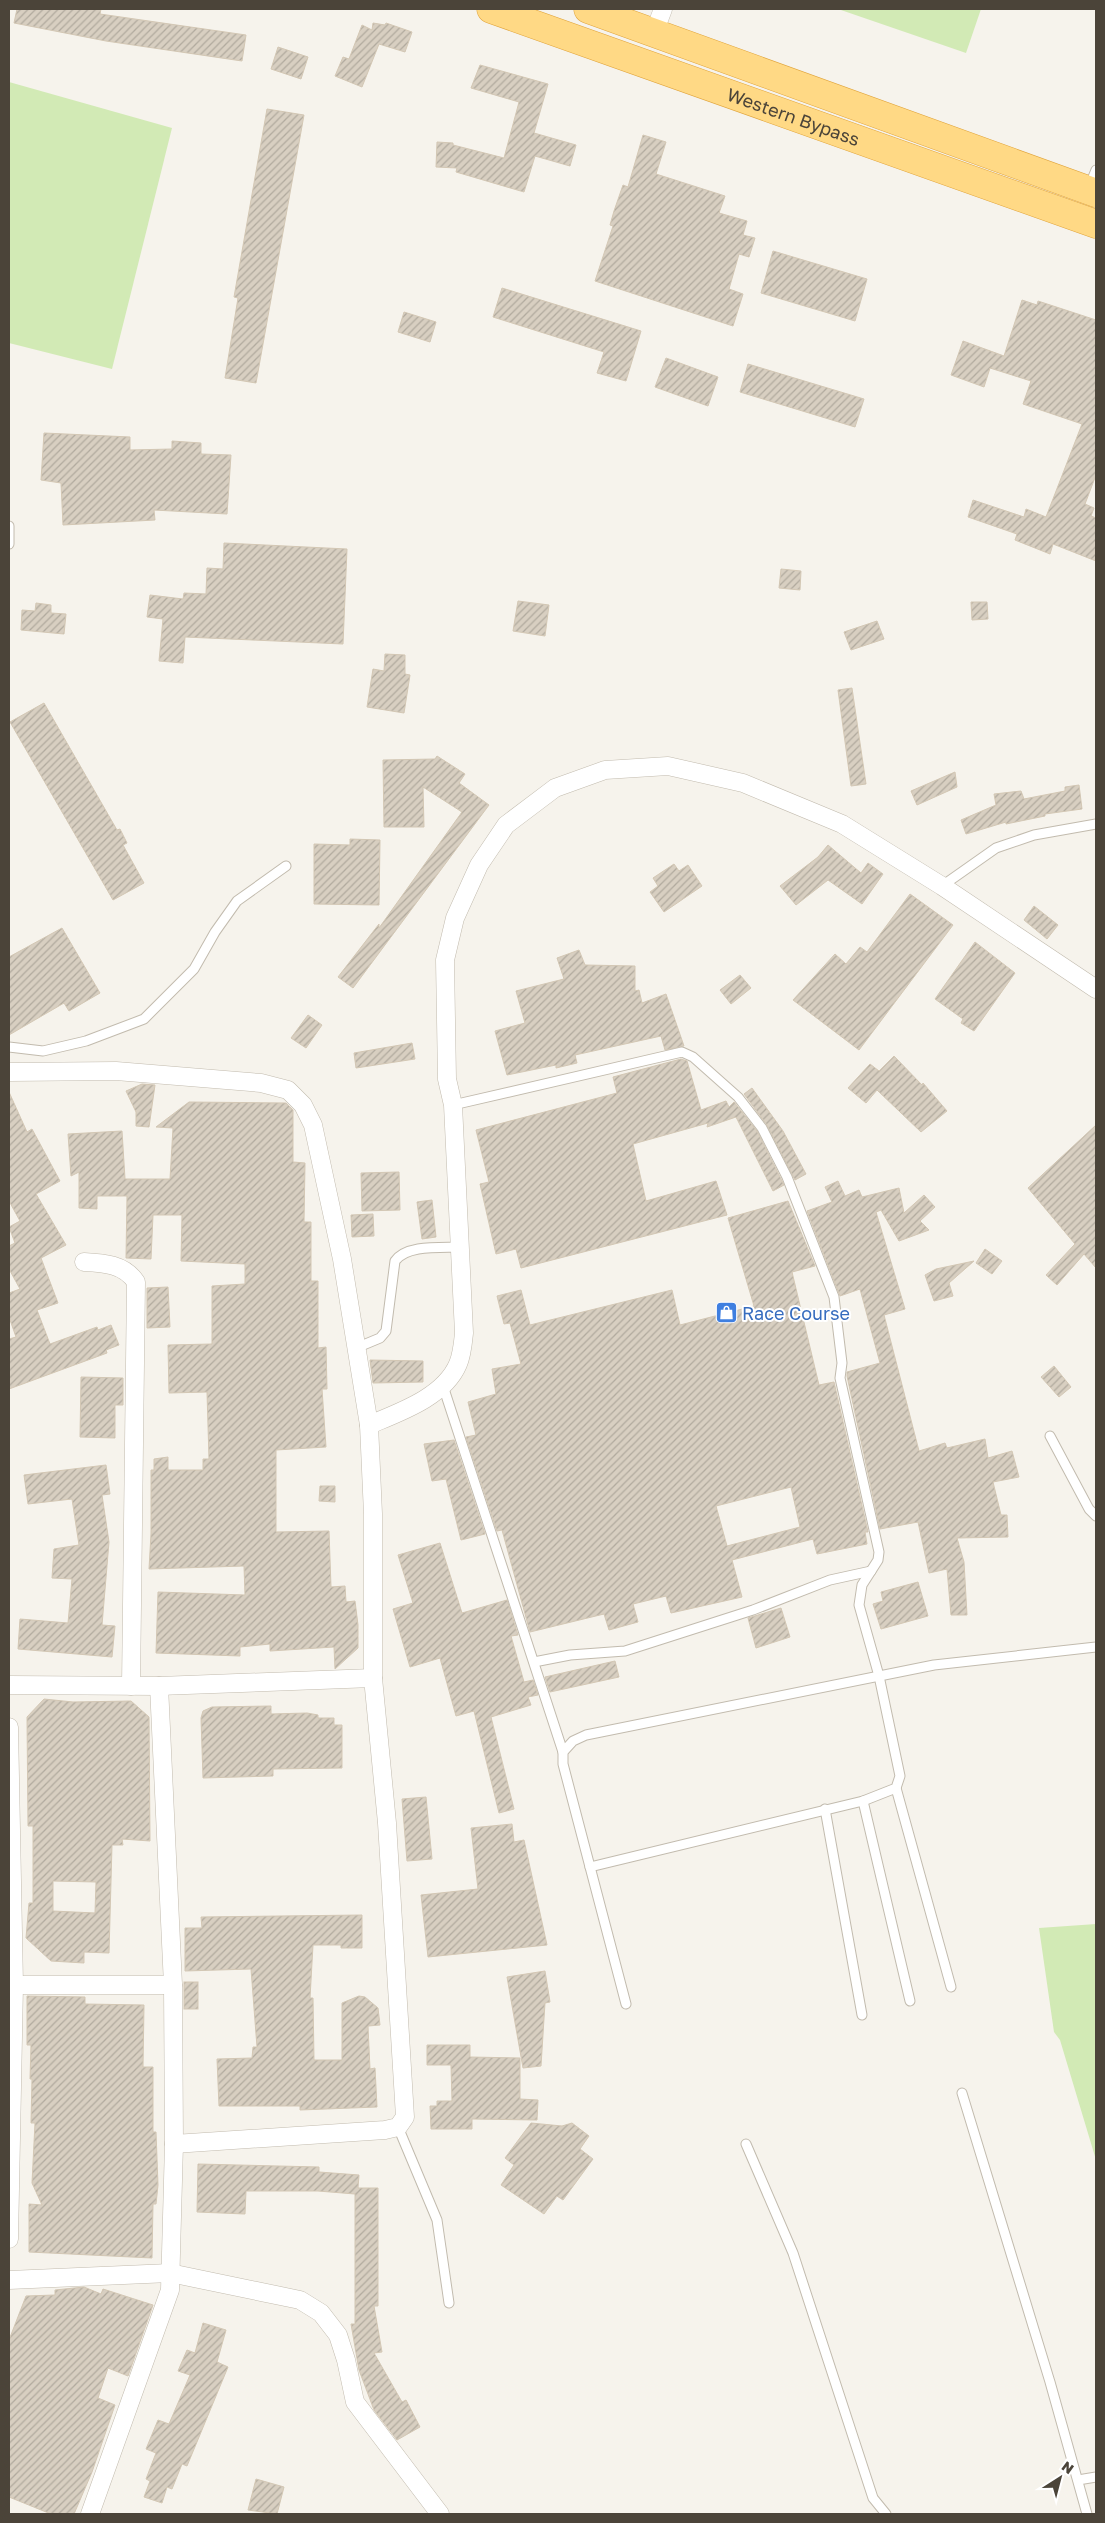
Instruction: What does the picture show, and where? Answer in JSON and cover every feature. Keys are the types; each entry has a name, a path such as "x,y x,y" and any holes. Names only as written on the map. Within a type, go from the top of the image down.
{"highway":[{"name":"Western Bypass","path":"491,9 1096,224"},
{"name":"Western Bypass","path":"588,9 659,21 1093,184"}],"street":[{"path":"369,1425 403,1411 443,1386 458,1364 464,1333 462,1247 453,1104 447,1079 446,960 455,918 479,865 506,825 555,788 605,770 668,766 744,783 842,824 942,886 1096,988"},
{"path":"9,1072 116,1071 261,1083 288,1090 303,1105 313,1125 342,1259 369,1425 373,1514 373,1678 387,1823 405,2116 398,2127 385,2130 174,2144"},
{"path":"84,1262 108,1263 130,1272 136,1282 131,1686"},
{"path":"9,1685 160,1686 373,1678"},
{"path":"90,2514 170,2290 174,2144 173,1985 160,1686"},
{"path":"9,1728 12,1985 9,2239"},
{"path":"12,1985 173,1985"},
{"path":"9,2280 170,2273 300,2300 321,2313 338,2335 346,2360 355,2402 440,2514"}],"lane":[{"path":"9,526 9,544"},
{"path":"942,886 996,848 1034,835 1096,824"},
{"path":"9,1047 43,1051 86,1041 144,1019 194,969 215,932 237,901 286,866"},
{"path":"453,1104 682,1052 693,1057 738,1097 762,1128 787,1177 834,1297 842,1363 840,1378 879,1552 878,1560 862,1585 859,1605 879,1676 900,1776 896,1788 951,1987"},
{"path":"356,1348 380,1338 386,1331 394,1261 399,1254 408,1251 462,1247"},
{"path":"443,1386 563,1752 563,1764 626,2004"},
{"path":"1050,1436 1089,1509 1096,1516"},
{"path":"534,1662 570,1655 625,1650 753,1610 830,1580 870,1572"},
{"path":"563,1752 573,1741 586,1735 934,1665 1096,1647"},
{"path":"590,1866 863,1801 896,1788"},
{"path":"863,1801 910,2001"},
{"path":"825,1810 862,2015"},
{"path":"962,2092 1050,2382 1087,2514"},
{"path":"398,2127 438,2220 449,2303"},
{"path":"746,2144 794,2253 873,2498 886,2514"},
{"path":"1078,2480 1096,2477"}],"green space":[{"path":"838,9 981,9 966,53"},
{"path":"9,82 172,128 112,369 9,343"},
{"path":"1096,1924 1096,2160 1060,2040 1054,2032 1039,1928"}],"building":[{"path":"17,9 101,9 100,14 246,35 242,61 106,41 14,23"},
{"path":"373,23 385,25 386,23 412,32 405,52 379,44 362,87 335,76 343,57 349,59 362,25 372,30"},
{"path":"278,47 308,57 301,79 271,69"},
{"path":"480,65 548,84 534,133 576,145 570,166 535,156 524,192 456,172 457,168 436,167 437,142 453,143 453,145 504,158 519,102 471,88"},
{"path":"267,109 304,115 256,383 225,378 238,298 234,297"},
{"path":"643,135 666,142 656,174 725,196 719,213 747,221 743,235 755,238 749,257 739,254 729,289 743,294 733,326 595,281 613,226 610,225 614,211 623,185 628,187"},
{"path":"773,251 867,279 855,321 761,293"},
{"path":"502,288 641,331 626,381 597,373 604,352 493,317"},
{"path":"1022,300 1037,305 1038,301 1096,320 1096,475 1085,504 1094,508 1091,516 1096,518 1096,561 1053,544 1050,554 1015,540 1017,534 968,517 973,500 1024,517 1026,509 1046,517 1082,424 1023,404 1031,381 990,368 984,387 951,375 963,341 1004,356"},
{"path":"404,312 436,322 430,342 398,332"},
{"path":"666,358 718,377 708,406 655,387"},
{"path":"748,364 864,399 855,427 740,392"},
{"path":"44,433 130,437 130,450 172,449 172,441 201,443 201,454 231,455 227,514 154,510 155,520 63,525 61,483 41,480"},
{"path":"224,543 347,549 343,644 185,637 183,663 159,661 163,619 147,617 150,595 183,599 184,593 206,594 207,568 223,569"},
{"path":"781,569 801,571 800,590 779,588"},
{"path":"518,601 549,605 545,636 513,631"},
{"path":"971,602 987,602 988,619 972,620"},
{"path":"36,603 51,605 51,613 66,614 64,634 21,630 22,610 35,611"},
{"path":"877,621 884,639 851,650 844,632"},
{"path":"385,654 405,655 405,674 410,675 404,713 367,707 373,669 384,671"},
{"path":"852,688 866,784 851,786 838,690"},
{"path":"44,703 117,830 120,829 127,843 123,845 144,883 113,900 10,722"},
{"path":"437,756 465,774 459,783 489,805 353,988 338,977 379,924 379,928 462,812 423,787 424,827 384,827 383,760 435,759"},
{"path":"955,772 957,787 917,805 911,791"},
{"path":"1079,785 1082,809 1045,814 1045,816 1006,824 1006,822 966,834 961,820 996,805 994,794 1021,791 1024,799 1065,791 1065,787"},
{"path":"350,839 380,840 379,905 314,904 314,844 350,845"},
{"path":"828,845 861,873 868,863 883,874 862,904 828,880 796,905 780,886 818,857"},
{"path":"674,864 679,871 688,865 702,886 664,912 650,892 658,886 653,878"},
{"path":"910,894 953,925 859,1050 793,1000 835,954 846,964 860,947 867,952"},
{"path":"1034,906 1058,925 1047,939 1024,920"},
{"path":"62,928 100,993 69,1011 64,1003 9,1035 9,957"},
{"path":"975,942 1015,973 974,1031 961,1023 963,1019 935,999"},
{"path":"579,950 585,965 635,966 635,991 639,990 642,1003 666,994 684,1046 665,1050 661,1036 575,1055 577,1063 556,1068 556,1065 507,1075 495,1031 525,1023 516,991 564,979 557,958"},
{"path":"740,975 751,988 731,1004 720,990"},
{"path":"308,1015 322,1025 306,1048 291,1038"},
{"path":"412,1043 415,1059 356,1068 354,1053"},
{"path":"894,1056 922,1085 923,1083 947,1111 921,1132 877,1090 866,1103 848,1088 870,1064 879,1071"},
{"path":"681,1059 687,1061 701,1110 726,1101 729,1107 734,1102 757,1131 784,1185 773,1191 736,1117 707,1127 708,1123 633,1144 646,1201 716,1181 727,1215 521,1268 516,1249 496,1254 480,1184 489,1182 476,1130 617,1093 613,1077"},
{"path":"142,1084 155,1085 149,1127 136,1126 136,1112 126,1091"},
{"path":"752,1088 783,1131 806,1174 795,1180 767,1125 744,1094"},
{"path":"9,1092 27,1132 32,1129 60,1181 36,1194 66,1245 41,1258 58,1303 37,1310 50,1344 97,1327 98,1330 111,1325 119,1345 106,1350 107,1353 9,1389 9,1339 16,1337 9,1317 9,1293 20,1289 9,1269 9,1246 15,1243 9,1227 20,1221 9,1201"},
{"path":"189,1102 286,1103 293,1110 293,1162 305,1163 304,1222 311,1222 311,1281 318,1281 318,1348 326,1347 327,1389 322,1389 326,1447 276,1450 276,1532 329,1531 331,1587 345,1586 346,1602 355,1601 358,1625 358,1648 335,1669 334,1647 270,1651 270,1644 240,1647 240,1656 156,1653 158,1592 245,1595 244,1566 149,1569 151,1470 154,1470 154,1459 168,1457 168,1470 203,1470 203,1459 209,1459 207,1392 169,1393 168,1345 212,1344 212,1286 245,1284 245,1264 181,1261 182,1215 153,1215 151,1259 126,1258 127,1196 97,1196 97,1209 79,1208 79,1172 71,1176 68,1134 122,1131 125,1179 170,1179 173,1128 156,1127"},
{"path":"1096,1125 1096,1268 1084,1254 1057,1285 1046,1275 1075,1244 1028,1188"},
{"path":"399,1172 400,1210 362,1211 361,1173"},
{"path":"838,1181 845,1196 859,1190 862,1197 899,1188 904,1213 924,1195 935,1207 920,1221 929,1230 899,1241 881,1210 876,1212 905,1309 884,1315 919,1451 945,1443 947,1448 985,1439 988,1458 1012,1451 1019,1477 993,1482 1001,1515 1007,1515 1008,1537 957,1538 964,1562 967,1615 951,1615 947,1569 929,1573 918,1522 880,1529 847,1372 880,1363 860,1289 840,1296 807,1211 832,1202 825,1187"},
{"path":"432,1200 436,1237 422,1239 417,1202"},
{"path":"788,1201 815,1266 792,1272 819,1385 834,1382 868,1532 865,1532 867,1544 817,1554 813,1539 732,1560 742,1597 671,1613 666,1596 633,1604 638,1622 609,1630 604,1614 530,1632 502,1530 497,1531 466,1437 476,1435 468,1402 496,1394 492,1369 521,1364 510,1323 504,1324 497,1296 521,1290 530,1325 672,1290 680,1325 754,1306 728,1218","holes":["791,1487 800,1527 727,1546 716,1506"]},
{"path":"373,1214 374,1236 352,1237 351,1215"},
{"path":"985,1249 1002,1261 992,1274 976,1263"},
{"path":"974,1261 949,1283 953,1296 934,1301 925,1275 936,1269"},
{"path":"168,1287 170,1327 147,1328 147,1288"},
{"path":"370,1360 423,1361 423,1382 373,1383"},
{"path":"1054,1366 1071,1387 1059,1397 1041,1377"},
{"path":"81,1377 123,1378 123,1405 115,1405 115,1438 80,1437"},
{"path":"454,1440 485,1534 461,1540 446,1479 432,1481 424,1444"},
{"path":"106,1465 110,1494 102,1495 109,1542 102,1625 115,1626 112,1657 18,1649 20,1619 68,1623 72,1579 52,1578 54,1549 79,1545 72,1499 28,1504 24,1475"},
{"path":"320,1486 335,1486 335,1502 319,1501"},
{"path":"440,1543 462,1613 507,1600 518,1635 511,1636 524,1682 533,1680 538,1695 528,1697 531,1705 491,1717 514,1809 499,1813 474,1711 456,1716 440,1658 410,1667 393,1609 413,1603 398,1555"},
{"path":"918,1582 928,1616 881,1629 873,1604 883,1601 881,1592"},
{"path":"781,1608 790,1637 756,1648 748,1618"},
{"path":"615,1661 619,1677 550,1692 545,1677"},
{"path":"44,1699 73,1702 131,1701 149,1717 150,1841 122,1839 123,1845 112,1845 109,1953 84,1952 84,1963 51,1961 26,1938 29,1903 33,1903 33,1826 28,1826 27,1717","holes":["53,1881 96,1882 95,1913 53,1911"]},
{"path":"271,1706 271,1714 307,1713 318,1715 318,1718 334,1718 334,1725 342,1725 342,1768 273,1769 273,1776 203,1778 201,1718 203,1711 212,1707"},
{"path":"426,1797 432,1859 407,1861 402,1799"},
{"path":"512,1824 514,1842 524,1840 547,1945 428,1957 421,1895 478,1889 471,1828"},
{"path":"362,1915 362,1948 341,1948 341,1945 313,1945 310,1998 313,1998 314,2060 342,2060 342,2003 359,1996 365,1997 378,2008 380,2025 368,2026 370,2069 375,2068 377,2107 300,2110 300,2106 219,2106 217,2059 252,2058 253,2047 257,2047 251,1969 185,1971 185,1928 202,1928 201,1917"},
{"path":"545,1971 550,2002 545,2003 541,2066 523,2068 507,1977"},
{"path":"184,1982 198,1982 198,2009 184,2009"},
{"path":"27,1996 85,1997 85,2004 144,2005 143,2067 153,2067 153,2132 156,2132 158,2185 156,2204 153,2204 152,2258 29,2252 29,2204 42,2205 32,2183 35,2123 31,2123 31,2045 27,2045"},
{"path":"427,2045 470,2045 470,2057 520,2058 520,2099 538,2100 537,2120 472,2119 472,2129 431,2129 430,2106 437,2106 437,2101 452,2101 451,2065 427,2065"},
{"path":"531,2123 562,2126 572,2123 589,2136 580,2149 593,2159 563,2200 557,2196 544,2214 501,2185 514,2165 505,2158"},
{"path":"198,2164 319,2167 319,2172 359,2175 358,2188 378,2188 378,2306 374,2306 382,2352 374,2353 402,2402 406,2400 420,2427 397,2440 374,2410 359,2370 351,2324 355,2324 355,2194 318,2191 246,2191 245,2214 197,2212"},
{"path":"84,2287 101,2294 103,2289 153,2305 128,2376 108,2368 98,2398 115,2405 92,2472 74,2514 51,2514 9,2497 9,2340 26,2296 55,2295 55,2290"},
{"path":"203,2323 226,2330 217,2362 228,2367 187,2466 182,2464 172,2489 167,2487 162,2503 144,2497 150,2481 146,2479 156,2453 146,2449 158,2420 169,2424 190,2375 178,2371 187,2350 195,2353"},
{"path":"256,2479 284,2487 277,2514 248,2510"}],"place":[{"name":"Race Course","path":"726,1313"}]}
